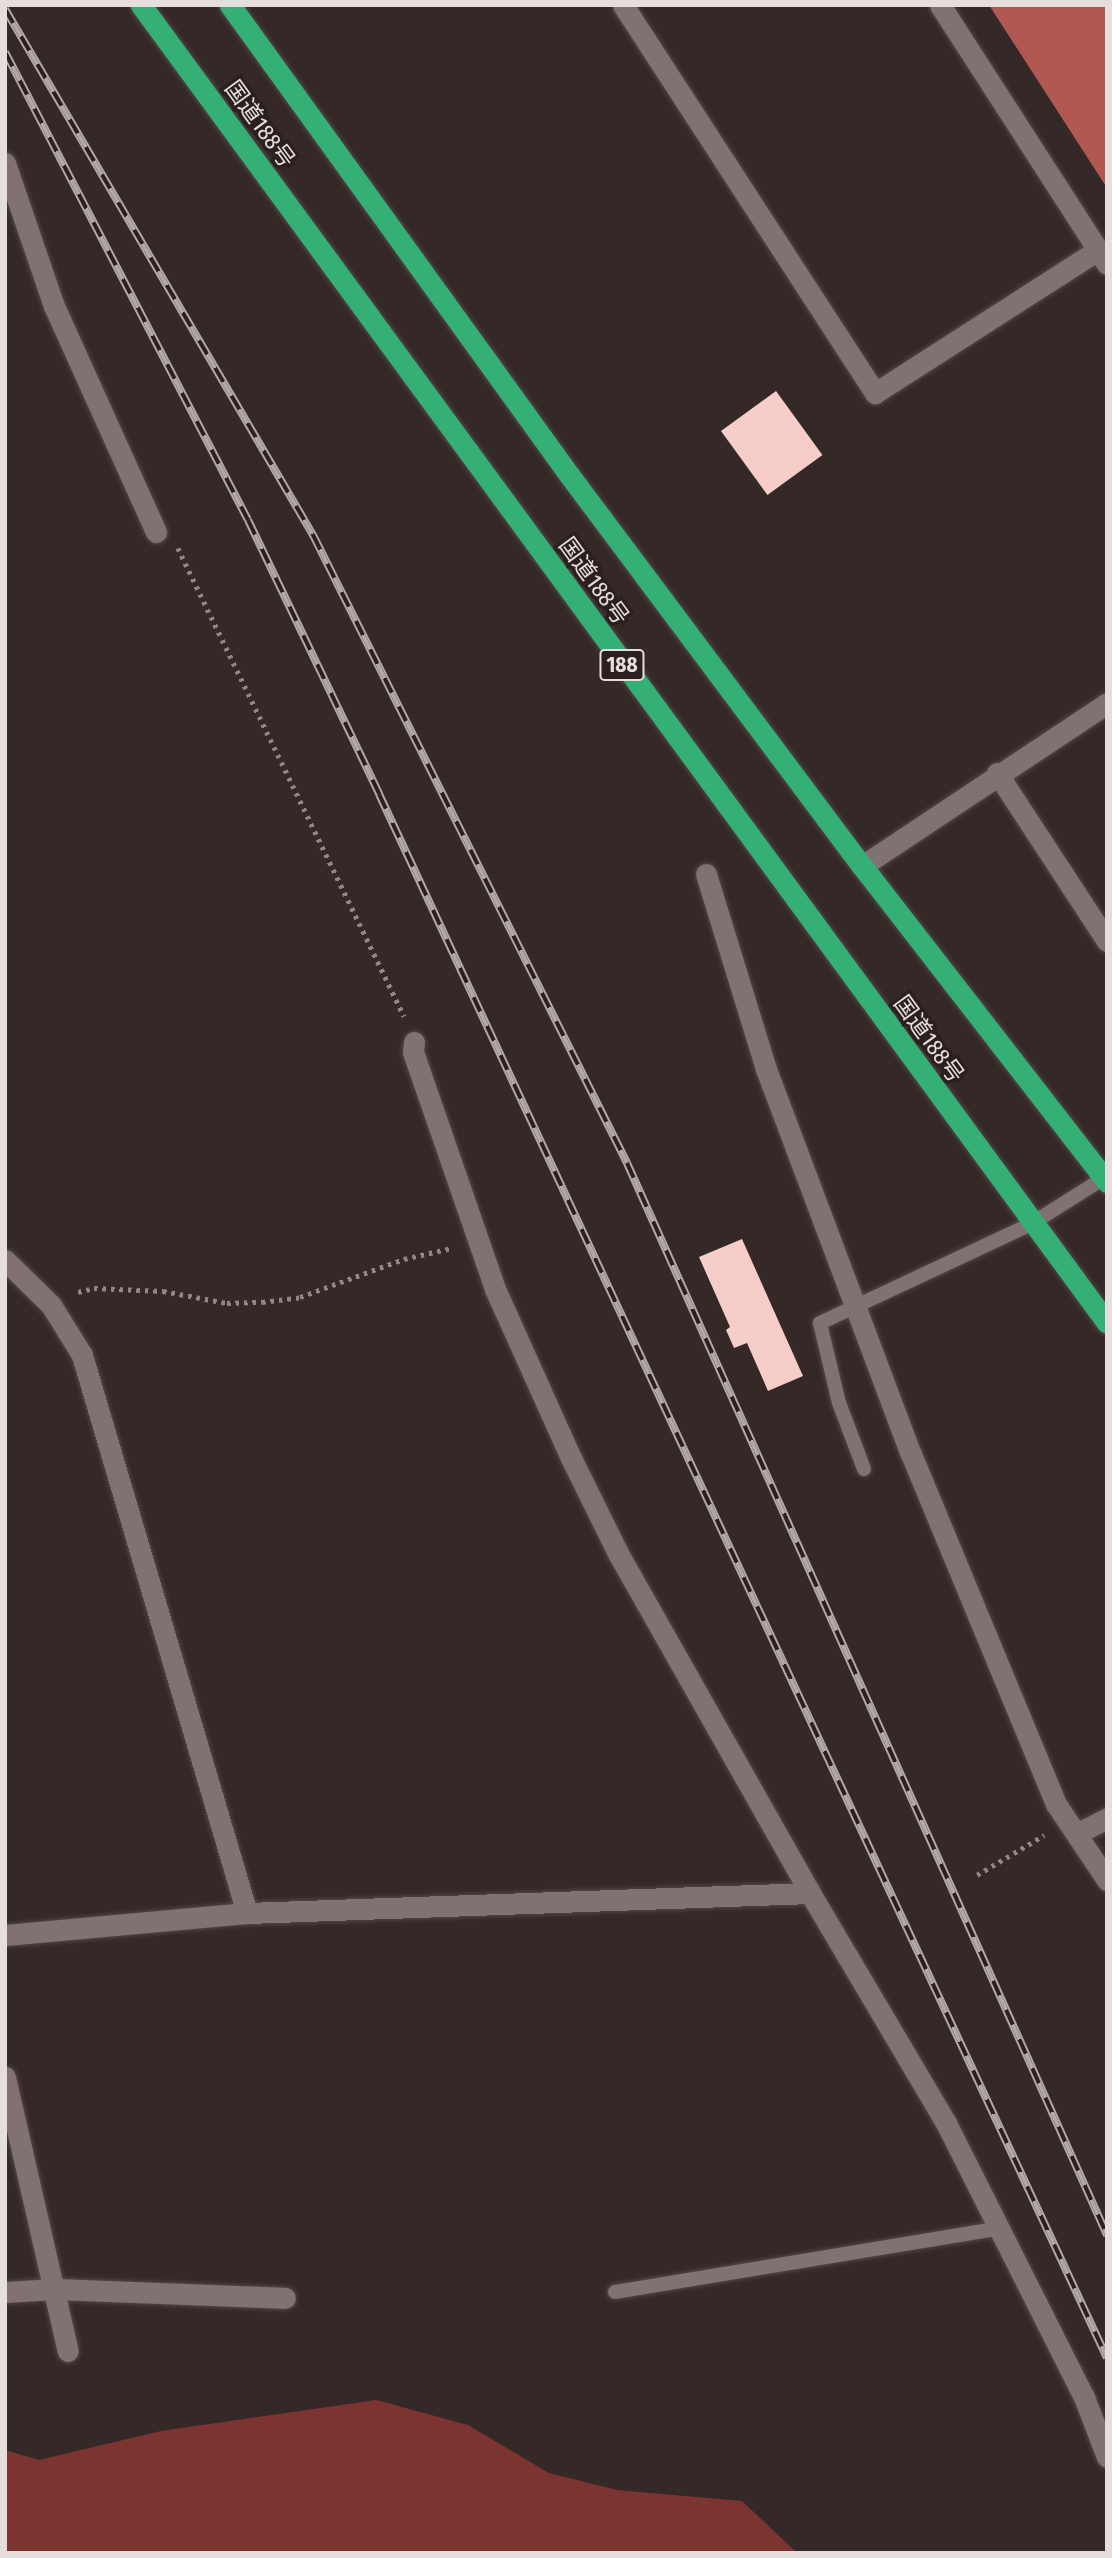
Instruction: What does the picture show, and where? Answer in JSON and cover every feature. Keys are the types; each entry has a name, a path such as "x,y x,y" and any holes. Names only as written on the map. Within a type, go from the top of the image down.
{"highway":[{"name":"国道188号","path":"141,5 1031,1224 1107,1322"},
{"name":"国道188号","path":"230,5 562,465 862,866 1106,1179"}],"street":[{"path":"623,5 876,393 1102,257 940,5"},
{"path":"5,163 54,306 156,532"},
{"path":"862,866 997,773 1107,703"},
{"path":"997,773 1107,941"},
{"path":"706,874 766,1069 853,1306 1056,1804 1107,1880"},
{"path":"414,1042 413,1052 506,1313 619,1555 810,1893 946,2123 1084,2397 1107,2457"},
{"path":"5,1260 51,1305 82,1355 247,1913"},
{"path":"1077,1833 1107,1818"},
{"path":"5,1935 247,1913 810,1893"},
{"path":"5,2077 68,2351"},
{"path":"5,2292 54,2289 285,2298"}],"lane":[{"path":"864,1469 839,1403 820,1323 1031,1224 1106,1179"},
{"path":"615,2292 1001,2228"}],"path":[{"path":"156,532 168,534 182,555 372,944 414,1042"},
{"path":"51,1305 66,1295 94,1288 163,1291 227,1303 300,1297 404,1259 480,1242"},
{"path":"977,1875 1054,1829 1077,1833"}],"shaded area":[{"path":"989,5 1107,5 1107,188"},
{"path":"376,2400 468,2425 549,2473 617,2490 742,2501 795,2551 805,2553 5,2553 5,2450 39,2460 161,2431"}],"building":[{"path":"776,391 822,455 767,495 721,431"},
{"path":"742,1239 803,1376 768,1391 747,1343 734,1348 726,1330 730,1327 699,1257"}],"railway":[{"path":"5,9 313,535 627,1163 1107,2235"},
{"path":"5,52 248,520 379,794 1107,2358"}]}
